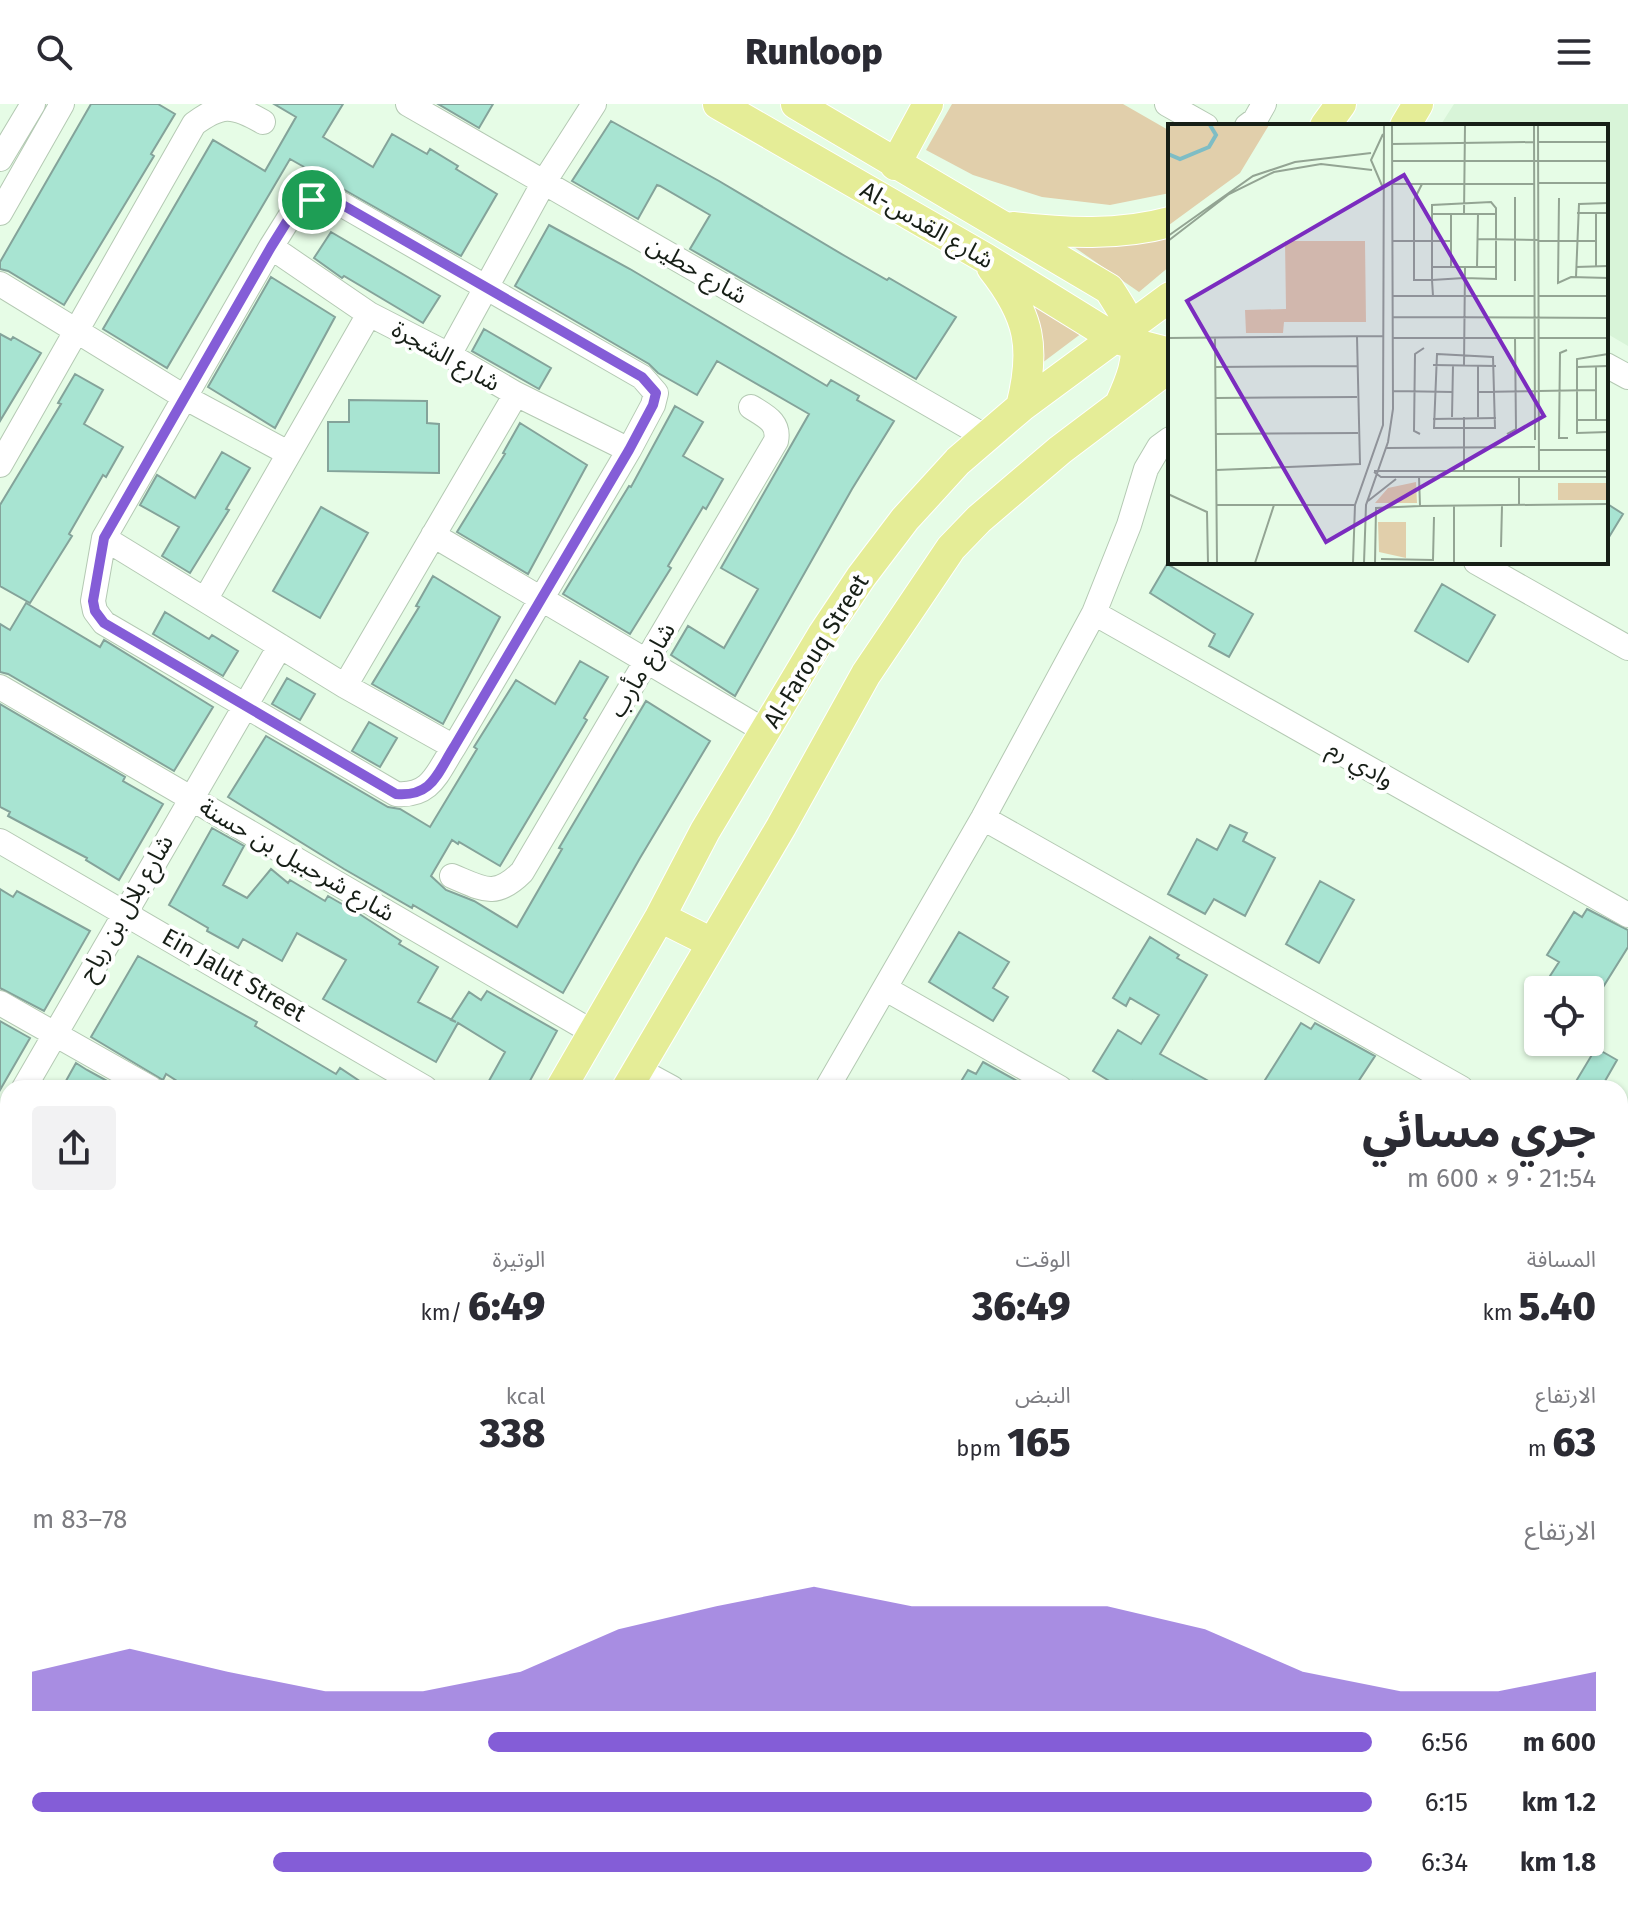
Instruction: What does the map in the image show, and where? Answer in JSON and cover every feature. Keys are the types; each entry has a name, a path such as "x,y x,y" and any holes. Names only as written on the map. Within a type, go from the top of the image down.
{"main road":[{"name":"Al-شارع القدس","path":"718,104 1128,337 1168,352"},
{"name":"Al-شارع القدس","path":"796,104 1109,289 1128,337"},
{"path":"895,165 928,104"},
{"path":"1326,124 1341,104"},
{"path":"1406,124 1418,104"},
{"path":"1000,225 1074,233 1114,231 1168,222"},
{"path":"985,258 1011,292 1024,319 1028,380 1021,407"},
{"name":"Al-Farouq Street","path":"566,1080 660,917 705,831 823,634 905,519 958,461 1021,407 1128,337 1168,299"},
{"path":"1120,404 1132,378 1128,337"},
{"path":"632,1079 866,674 951,548 979,519 1060,450 1168,368"},
{"path":"660,917 712,943"}],"street":[{"path":"0,159 33,104"},
{"path":"0,213 62,104"},
{"name":"شارع حطين","path":"408,104 986,437"},
{"path":"449,355 488,289 544,182 594,104"},
{"path":"1167,104 1202,124"},
{"path":"1250,124 1264,104"},
{"path":"0,465 194,124 210,107 221,106 238,108 263,122"},
{"path":"312,200 341,204 488,289 642,377 656,393 653,405 629,450 427,789 416,794 396,794 104,623 95,611 93,601 104,538 296,207 312,200"},
{"name":"شارع الشجرة","path":"271,247 369,314 516,394 629,450"},
{"path":"0,284 186,398 288,453"},
{"path":"205,600 369,314"},
{"path":"1608,366 1628,377"},
{"path":"345,686 516,394"},
{"name":"شارع مأرب","path":"452,876 479,888 492,889 507,887 522,872 776,441 775,423 751,407"},
{"path":"832,1080 983,818 1094,613 1129,525 1146,469 1159,447 1168,440"},
{"path":"433,535 765,731"},
{"path":"104,538 345,686 454,747"},
{"path":"1480,564 1628,648"},
{"name":"وادي رم","path":"1094,613 1628,915"},
{"name":"شارع بلال بن رباح","path":"28,1080 280,646"},
{"name":"شارع شرحبيل بن حسنة","path":"0,687 594,1033"},
{"path":"983,818 1447,1080"},
{"name":"Ein Jalut Street","path":"0,841 411,1080"},
{"path":"886,989 1046,1080"},
{"path":"0,1003 136,1080"}],"shaded area":[{"path":"952,104 1123,104 1168,130 1168,193 1110,205 1042,197 973,175 926,150"},
{"path":"1454,104 1628,104 1628,346 1608,334 1608,124 1441,124"},
{"path":"1168,230 1168,268 1139,292 1061,238"},
{"path":"1031,295 1086,330 1042,363"}],"building":[{"path":"91,104 158,104 175,114 151,154 154,156 64,305 0,269 0,262"},
{"path":"274,104 343,104 323,137 373,167 392,134 427,154 430,149 497,194 461,256 290,159 167,368 103,329 213,140 265,171 296,117"},
{"path":"438,104 493,104 479,128"},
{"path":"611,121 956,317 916,379 690,249 710,215 660,186 657,185 638,219 572,181"},
{"path":"549,225 630,269 827,386 831,380 859,396 857,400 894,421 735,696 671,655 688,626 724,648 758,589 721,568 809,414 717,361 697,395 515,286"},
{"path":"331,232 440,296 423,323 344,276 342,278 314,258"},
{"path":"271,277 335,317 275,428 208,387"},
{"path":"484,329 551,368 539,389 472,351"},
{"path":"0,334 11,340 13,337 41,353 0,421"},
{"path":"75,374 103,390 84,424 123,447 106,477 103,475 69,534 72,536 30,603 0,586 0,505 61,404 58,403"},
{"path":"349,400 427,401 427,423 439,424 439,473 328,471 328,422 349,422"},
{"path":"675,406 703,422 683,456 723,479 706,509 703,507 668,566 671,568 630,634 563,594 631,487"},
{"path":"520,423 587,465 528,574 457,532 505,454"},
{"path":"222,452 250,468 226,509 229,510 190,573 162,556 179,527 140,505 157,475 195,498"},
{"path":"1608,504 1623,514 1608,539"},
{"path":"321,507 368,533 320,618 273,591"},
{"path":"1167,564 1253,614 1229,657 1209,646 1215,634 1150,593"},
{"path":"433,576 500,617 443,724 372,684 419,607 416,606"},
{"path":"1442,584 1495,615 1468,662 1415,631"},
{"path":"26,603 100,647 104,640 213,707 174,771 0,672 0,624 10,630"},
{"path":"165,612 209,639 212,635 238,651 223,676 153,634"},
{"path":"580,661 608,677 584,718 587,720 500,866 452,840 431,876 446,890 474,901 517,927 562,849 559,848 646,701 710,741 563,993 413,905 412,908 344,869 228,797 266,736 388,807 400,809 430,827 477,749 474,747 516,680 555,704"},
{"path":"287,678 315,694 300,720 272,704"},
{"path":"0,704 125,777 123,781 163,804 119,880 87,858 8,816 10,812 0,807"},
{"path":"369,722 397,738 380,767 352,751"},
{"path":"1230,825 1247,833 1243,841 1275,858 1245,916 1214,899 1205,914 1168,894 1197,839 1217,850"},
{"path":"212,828 244,846 223,885 247,898 271,869 288,883 290,880 325,901 328,896 361,915 401,941 399,944 438,967 418,1002 451,1020 469,992 481,1000 487,991 557,1031 530,1080 489,1080 505,1052 458,1023 436,1062 323,999 346,960 297,933 282,961 243,939 238,948 169,905"},
{"path":"1320,881 1354,900 1319,963 1286,944"},
{"path":"0,889 13,897 17,891 90,931 44,1011 0,988"},
{"path":"1587,909 1628,930 1628,947 1604,986 1604,976 1550,976 1559,962 1547,955 1574,912 1582,917"},
{"path":"959,932 1009,962 993,988 1008,997 993,1021 929,982"},
{"path":"1150,937 1179,955 1177,958 1207,975 1160,1054 1207,1080 1108,1080 1093,1071 1118,1030 1141,1044 1159,1015 1130,998 1126,1006 1113,998"},
{"path":"138,956 257,1022 255,1026 336,1074 340,1068 358,1080 175,1080 166,1074 163,1080 91,1037"},
{"path":"0,1021 30,1038 6,1080 0,1080"},
{"path":"1301,1023 1311,1029 1315,1023 1375,1056 1359,1080 1265,1080"},
{"path":"1604,1053 1617,1060 1606,1080 1577,1080 1591,1056 1604,1056"},
{"path":"983,1062 1016,1080 962,1080 968,1070 976,1074"},
{"path":"76,1063 105,1080 66,1080"}],"route":[{"path":"312,200 341,204 642,377 656,393 653,405 629,450 454,747 427,789 416,794 396,794 104,623 95,611 93,601 104,538 271,247 296,207 312,200"}]}
